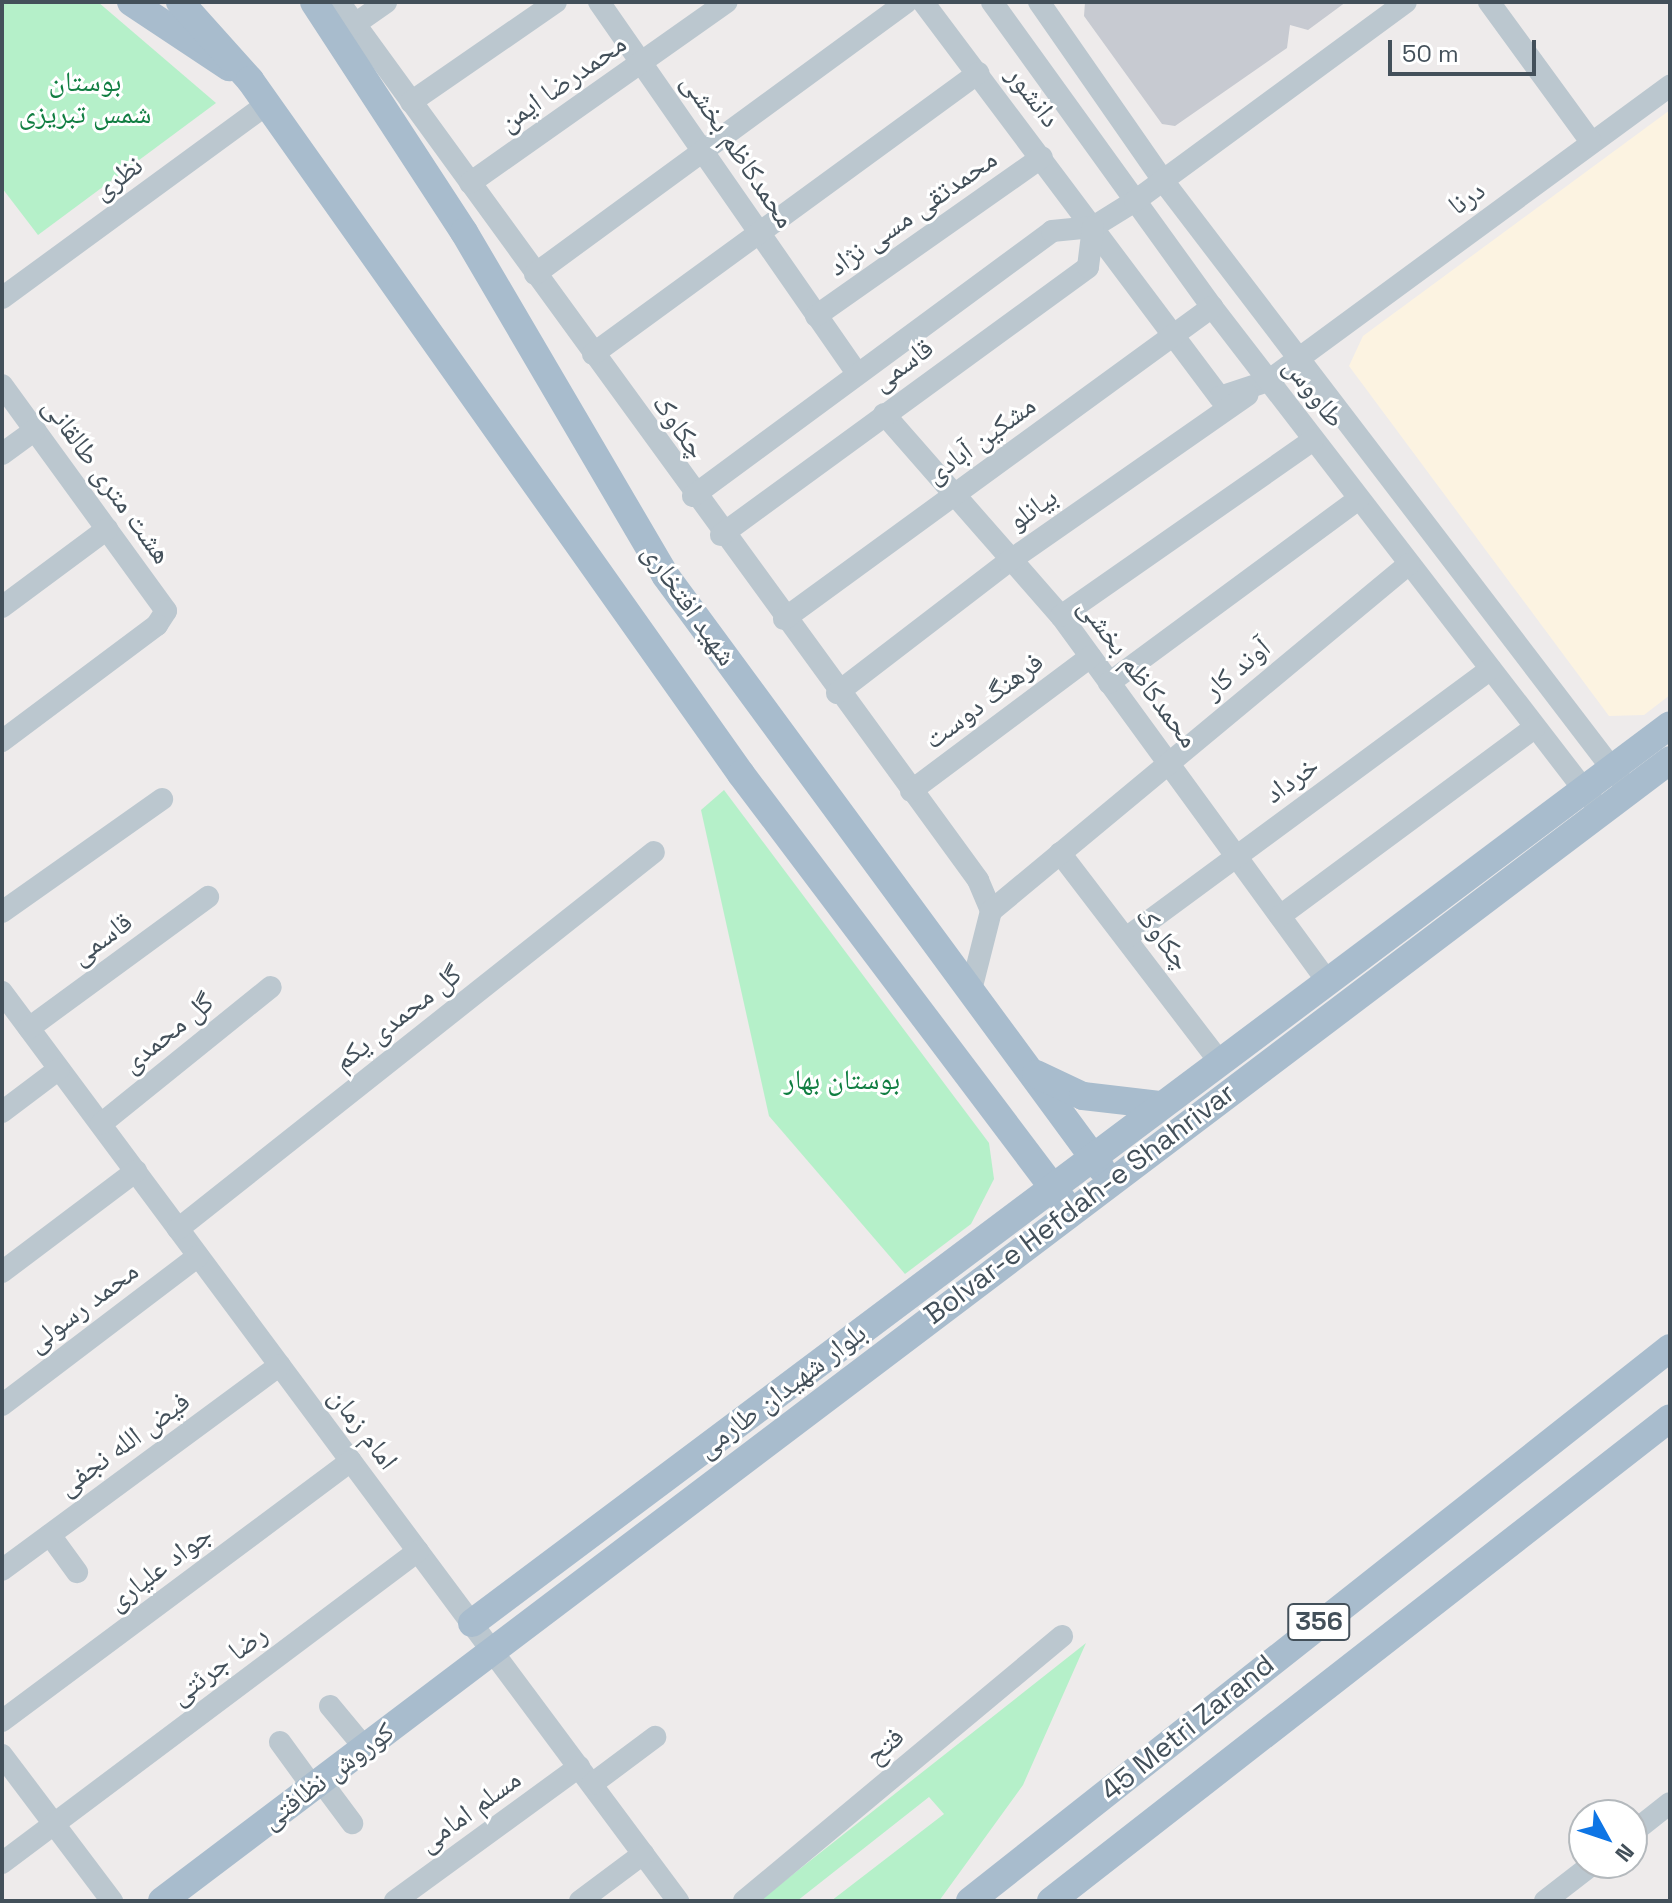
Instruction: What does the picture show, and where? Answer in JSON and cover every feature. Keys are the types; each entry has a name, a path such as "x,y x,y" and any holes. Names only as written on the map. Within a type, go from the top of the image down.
{"main road":[{"name":"شهید افتخاری","path":"131,2 250,80"},
{"name":"شهید افتخاری","path":"180,2 250,80 741,774 1069,1209"},
{"name":"شهید افتخاری","path":"314,2 464,232 665,575 1109,1178"},
{"name":"Bolvar-e Hefdah-e Shahrivar","path":"1621,780 1670,725"},
{"name":"Bolvar-e Hefdah-e Shahrivar","path":"1090,1155 1327,981 1621,780 1670,760"},
{"name":"Bolvar-e Hefdah-e Shahrivar","path":"492,1650 1069,1209 1592,800"},
{"path":"1031,1071 1083,1096 1161,1105"},
{"name":"بلوار شهیدان طارمی","path":"472,1623 1090,1155"},
{"name":"45 Metri Zarand","path":"970,1901 1670,1348"},
{"name":"45 Metri Zarand","path":"1051,1901 1670,1418"},
{"name":"کوروش نظافتی","path":"162,1901 492,1650"}],"street":[{"name":"چکاوک","path":"339,2 721,535 978,880 991,911"},
{"path":"355,24 386,2"},
{"path":"411,102 556,2"},
{"name":"محمدکاظم بخشی","path":"599,2 707,150 760,234 856,372"},
{"name":"محمدرضا ایمن","path":"470,183 727,2"},
{"path":"535,274 906,2"},
{"name":"دانشور","path":"923,2 1042,157 1171,336 1220,397 1268,381"},
{"name":"طاووس","path":"992,2 1212,307 1592,800"},
{"name":"طاووس","path":"1039,2 1164,182 1621,780"},
{"name":"قاسمی","path":"693,496 856,372 1052,231 1093,227 1135,201 1406,2"},
{"path":"1489,2 1591,142"},
{"path":"593,354 979,73"},
{"name":"درنا","path":"1268,381 1297,356 1670,86"},
{"name":"نظری","path":"2,298 267,104"},
{"name":"محمدتقی مسی نژاد","path":"816,316 1042,157"},
{"name":"قاسمی","path":"721,535 1088,267 1093,227"},
{"name":"مشکین آبادی","path":"784,619 1212,307"},
{"name":"بیانلو","path":"837,693 1008,562 1268,381"},
{"name":"هشت متری طالقانی","path":"2,385 166,611 2,741"},
{"name":"محمدکاظم بخشی","path":"884,414 951,497 1061,616 1327,981"},
{"path":"2,454 35,430"},
{"path":"1061,616 1313,440"},
{"path":"1109,683 1359,499"},
{"path":"2,607 107,529"},
{"name":"آوند کار","path":"991,911 1409,564"},
{"name":"فرهنگ دوست","path":"911,791 1090,657"},
{"name":"خرداد","path":"1126,938 1491,669"},
{"path":"1280,916 1535,727"},
{"path":"2,912 162,799"},
{"name":"گل محمدی یکم","path":"178,1229 654,852"},
{"name":"چکاوک","path":"1060,853 1218,1060"},
{"name":"قاسمی","path":"29,1028 208,897"},
{"path":"971,990 991,911"},
{"name":"گل محمدی","path":"101,1124 271,987"},
{"name":"امام زمان","path":"2,992 678,1901"},
{"path":"2,1112 59,1069"},
{"path":"2,1272 136,1171"},
{"name":"محمد رسولی","path":"2,1405 198,1256"},
{"name":"فیض الله نجفی","path":"2,1570 280,1365"},
{"name":"جواد علیاری","path":"2,1721 351,1461"},
{"path":"50,1535 77,1572"},
{"name":"رضا جرئتی","path":"2,1863 418,1551"},
{"name":"فتح","path":"744,1901 1062,1636"},
{"path":"330,1706 364,1747"},
{"name":"مسلم امامی","path":"395,1901 585,1776 655,1737"},
{"path":"280,1742 352,1823"},
{"path":"2,1755 112,1901"},
{"path":"1648,1820 1670,1803"},
{"path":"580,1901 643,1854"},
{"path":"1545,1901 1573,1879"}],"shaded area":[{"path":"1670,110 1670,695 1644,715 1609,716 1349,366 1363,336"}],"green space":[{"name":"بوستان شمس تبریزی","path":"2,2 98,2 216,103 38,235 2,188"},
{"name":"بوستان بهار","path":"724,790 989,1143 994,1179 971,1224 905,1274 769,1116 701,810"},
{"path":"1086,1643 1023,1785 939,1901 831,1901 944,1814 929,1797 797,1901 759,1901"}],"building":[{"path":"1085,2 1346,2 1308,30 1290,25 1287,48 1175,126 1162,124 1084,16"}]}
